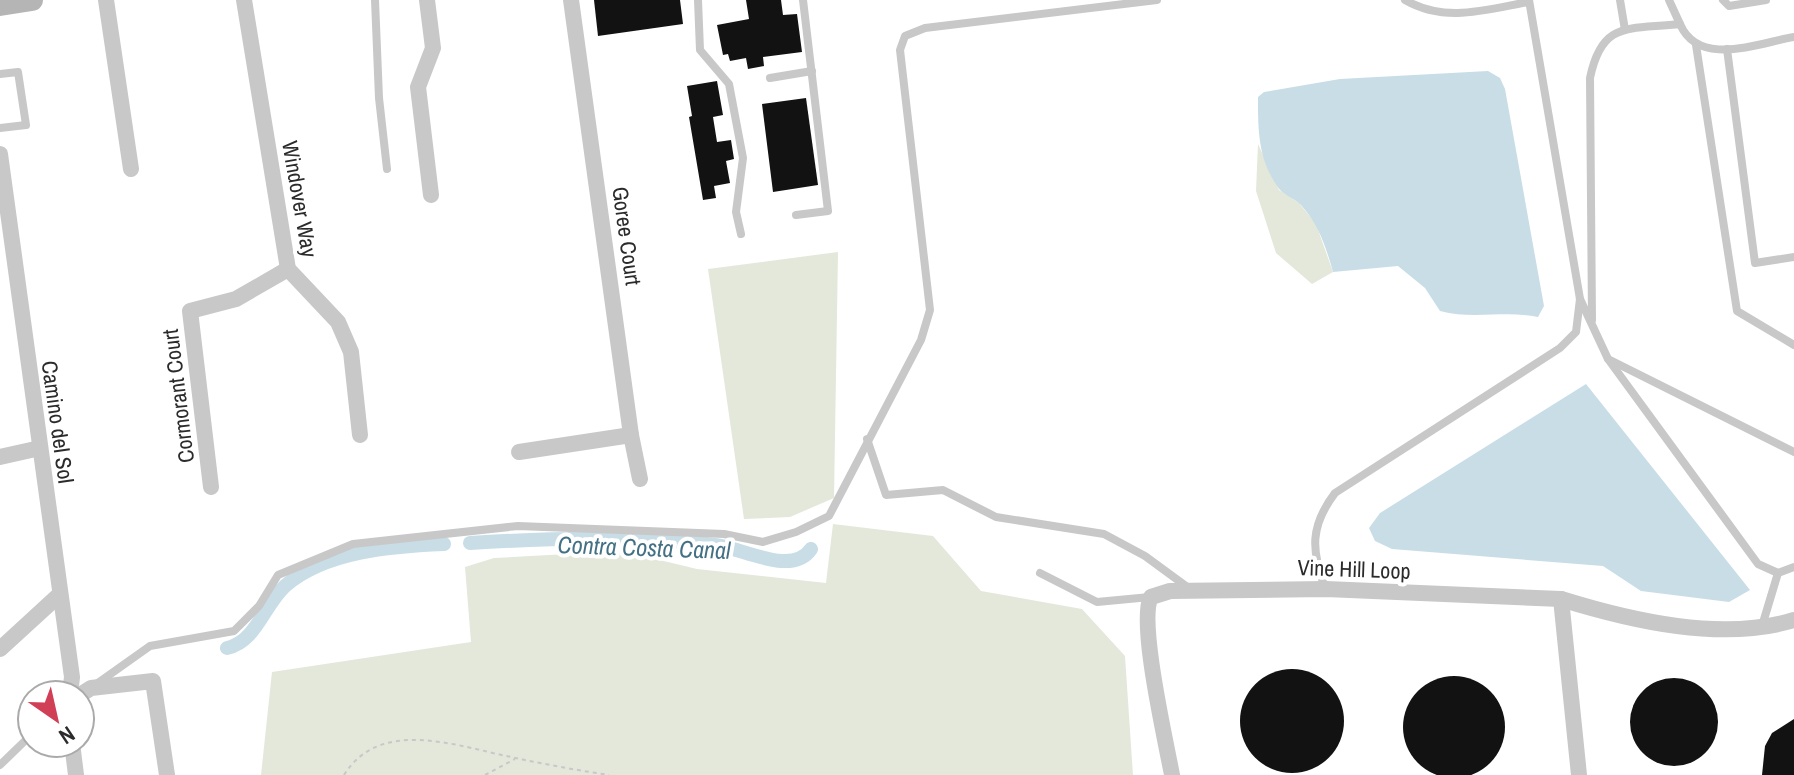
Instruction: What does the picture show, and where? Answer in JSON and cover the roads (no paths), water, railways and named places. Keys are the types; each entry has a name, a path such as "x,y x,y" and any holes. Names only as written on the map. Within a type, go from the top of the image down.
{"main road":[{"path":"0,5 32,0"}],"street":[{"path":"106,0 131,169"},
{"name":"Windover Way","path":"244,0 288,269 338,322 351,352 360,435"},
{"path":"427,0 433,48 418,87 431,195"},
{"name":"Goree Court","path":"571,0 631,435 640,479"},
{"name":"Camino del Sol","path":"0,154 72,679"},
{"name":"Cormorant Court","path":"211,487 190,311 236,299 288,269"},
{"path":"519,452 631,435"},
{"path":"0,457 40,448"},
{"name":"Vine Hill Loop","path":"1151,597 1170,591 1326,589 1561,599 1621,617 1668,626 1762,627 1794,620"},
{"path":"0,649 59,595"},
{"path":"1151,597 1146,607 1150,645 1172,775"},
{"path":"1561,599 1579,775"},
{"path":"96,690 153,681 167,775"}],"lane":[{"path":"375,0 379,98 387,169"},
{"path":"698,0 700,50 729,84 743,158 736,212 741,234"},
{"path":"796,215 828,211 803,0"},
{"path":"96,685 150,646 234,631 259,606 278,575 353,544 518,526 724,534 763,542 796,532 829,516 921,340 930,310 900,50 905,36 925,28 1157,0"},
{"path":"1326,589 1317,566 1314,539 1320,513 1335,493 1560,348 1576,332 1580,299 1528,1 1468,14 1444,14 1405,0"},
{"path":"1620,0 1625,30"},
{"path":"1669,0 1680,24 1696,45 1737,311 1794,345"},
{"path":"1723,0 1729,6 1766,0"},
{"path":"1592,320 1590,78 1596,50 1605,39 1625,30 1680,24"},
{"path":"1696,45 1714,50 1727,49 1794,37"},
{"path":"1727,49 1755,263 1794,257"},
{"path":"770,78 812,71"},
{"path":"0,74 18,72 26,125 0,128"},
{"path":"1580,299 1608,359 1758,564 1778,573 1794,567"},
{"path":"1608,359 1794,452"},
{"path":"867,439 886,495 943,490 996,517 1104,534 1145,556 1192,590"},
{"path":"1040,573 1097,602 1124,602 1151,597"},
{"path":"1762,627 1778,573"},
{"path":"0,765 16,750"}],"water":[{"path":"1488,71 1500,78 1505,89 1544,306 1538,317 1465,315 1440,311 1425,288 1398,266 1333,272 1313,220 1301,205 1279,189 1266,165 1259,132 1258,97 1264,92 1340,79"},
{"path":"1586,384 1750,590 1729,602 1641,591 1603,566 1392,549 1375,541 1369,528 1380,513"}],"waterway":[{"name":"Contra Costa Canal","path":"470,543 562,539 655,540 715,545 780,561 803,557 811,549"},
{"name":"Contra Costa Canal","path":"227,648 253,631 278,594 301,574 360,553 444,544"}]}
